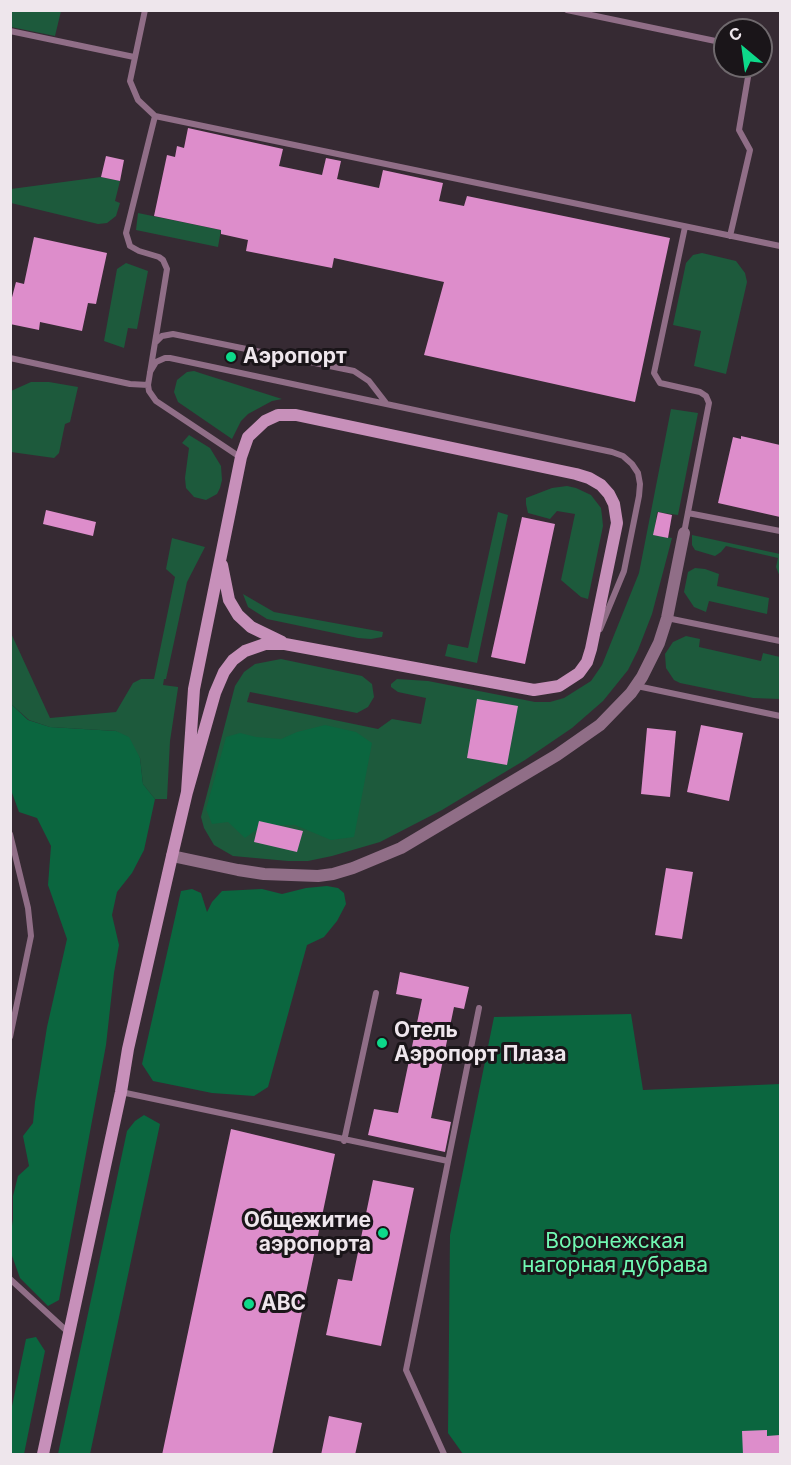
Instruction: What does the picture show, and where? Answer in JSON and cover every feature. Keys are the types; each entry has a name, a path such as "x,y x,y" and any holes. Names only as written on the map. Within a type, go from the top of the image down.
{"main road":[{"path":"43,1455 121,1092 128,1048 172,856 187,792 215,693 224,672 244,651 266,644 285,644 534,690 547,689 569,681 587,662 591,649 617,523 614,504 609,494 601,485 589,478 287,414 265,421 248,437 241,457 194,689 187,792"},
{"path":"221,555 229,600 238,615 251,627 285,644"}],"street":[{"path":"172,856 264,874 318,876 353,868 408,844 580,740 617,709 636,686 651,662 667,618 684,533"}],"lane":[{"path":"145,10 130,81 138,100 155,116 780,246"},
{"path":"567,10 713,41"},
{"path":"10,31 134,57"},
{"path":"730,236 750,150 739,130 748,78"},
{"path":"155,116 126,233 130,246 159,257 167,269 147,384 148,392 156,401 241,457"},
{"path":"684,533 708,400 700,392 660,383 654,373 685,227"},
{"path":"154,345 162,336 173,334 354,371 369,381 381,400 395,407"},
{"path":"10,358 130,384 147,384"},
{"path":"150,372 156,362 170,358 623,456 638,473 640,484 624,572 591,649"},
{"path":"688,513 780,531"},
{"path":"667,618 780,641"},
{"path":"636,686 780,716"},
{"path":"10,834 28,908 31,936 10,1037"},
{"path":"344,1141 376,993"},
{"path":"444,1455 406,1370 479,1008"},
{"path":"121,1092 344,1141 448,1161"},
{"path":"10,1279 69,1333"}],"green space":[{"path":"11,10 61,11 55,36 11,27"},
{"path":"101,177 120,181 115,201 120,203 116,216 107,223 98,224 11,203 11,189"},
{"path":"138,213 221,230 218,247 136,230"},
{"path":"702,253 736,261 745,273 747,282 726,374 694,366 701,331 673,325 686,263 693,255"},
{"path":"126,263 148,271 137,329 128,328 124,348 104,341 117,269"},
{"path":"194,371 282,399 272,401 248,414 241,421 232,439 178,402 174,392 177,380 187,372"},
{"path":"31,382 49,382 78,387 70,422 65,424 59,453 54,458 11,452 11,391"},
{"path":"671,409 698,413 678,515 657,512 654,535 672,538 652,614 628,670 603,701 572,728 525,760 442,810 380,842 308,861 233,856 214,845 204,828 201,817 235,686 244,672 255,664 281,659 362,676 372,684 374,697 368,707 357,713 250,692 247,702 378,729 392,719 421,724 426,698 398,692 391,687 397,679 428,681 535,702 550,702 564,698 591,681 602,665 639,573"},
{"path":"189,435 210,448 221,466 220,488 217,494 206,500 194,497 186,488 189,448 182,443"},
{"path":"567,486 591,495 601,508 603,526 588,599 581,597 561,580 575,514 557,511 550,519 528,513 526,504 526,498 552,488"},
{"path":"498,512 508,515 477,663 445,656 448,644 468,648"},
{"path":"692,535 780,554 780,577 776,567 778,558 726,546 715,556 695,550 692,545"},
{"path":"172,538 205,547 187,582 166,679 164,679 163,685 178,688 170,741 167,799 155,799 143,784 140,758 116,731 50,727 29,720 11,704 10,631 50,718 116,712 133,683 141,679 154,679 175,577 166,569"},
{"path":"695,568 719,574 717,586 769,598 767,614 709,601 706,612 694,607 684,592 688,572"},
{"path":"243,594 274,612 383,632 382,637 358,638 267,619 248,607"},
{"path":"686,636 700,639 699,647 761,661 763,653 780,657 780,699 753,698 674,680 666,668 665,654 673,642"},
{"path":"11,704 28,720 50,727 116,731 129,737 140,758 143,784 155,799 144,850 132,873 117,892 112,915 119,945 106,1045 59,1300 48,1306 20,1278 11,1253 11,1233 13,1196 18,1176 29,1166 23,1136 33,1123 47,1027 67,939 48,885 51,846 37,818 19,812 11,790"},
{"path":"325,725 356,732 372,743 354,837 331,840 295,825 263,825 245,838 228,822 212,824 206,809 226,737 240,733 281,739 297,732"},
{"path":"327,886 338,888 344,893 346,904 337,921 324,937 307,945 268,1087 254,1096 212,1093 153,1081 142,1064 181,891 192,889 201,893 207,912 222,891 262,889 282,894"},
{"name":"Воронежская нагорная дубрава","path":"631,1014 643,1090 780,1084 780,1454 463,1454 448,1433 450,1235 494,1017"},
{"path":"144,1115 160,1124 90,1454 58,1454 127,1131"},
{"path":"36,1337 45,1351 24,1454 11,1454 11,1411 26,1339"}],"building":[{"path":"188,128 283,149 279,166 322,175 326,158 341,161 337,179 379,188 383,170 443,183 439,201 464,206 467,196 670,238 635,402 424,355 444,282 334,258 332,268 246,251 248,240 221,234 221,230 154,216 167,155 175,157 177,146 184,148"},
{"path":"106,156 124,160 120,181 101,177"},
{"path":"34,237 107,253 96,304 88,303 82,331 40,322 39,330 10,324 10,305 16,282 24,284"},
{"path":"741,436 780,445 780,517 718,503 733,437 741,439"},
{"path":"46,510 96,522 93,536 43,524"},
{"path":"658,512 672,515 668,538 653,535"},
{"path":"522,517 555,524 525,664 491,657"},
{"path":"477,699 518,706 507,765 467,758"},
{"path":"701,725 743,733 729,801 687,792"},
{"path":"647,728 676,731 670,797 641,794"},
{"path":"259,821 303,831 297,852 254,842"},
{"path":"666,868 693,872 682,939 655,935"},
{"path":"400,972 469,987 464,1009 454,1007 431,1118 451,1122 445,1152 368,1135 374,1109 398,1113 422,999 396,994"},
{"name":"ABC","path":"231,1129 335,1154 272,1455 162,1455"},
{"name":"Общежитие аэропорта","path":"373,1180 414,1188 381,1346 326,1335 338,1279 352,1281"},
{"path":"329,1416 362,1423 355,1455 321,1455"},
{"path":"767,1430 767,1436 780,1435 780,1455 743,1455 742,1431"}],"place":[{"name":"Аэропорт","path":"231,357"},
{"name":"Отель Аэропорт Плаза","path":"382,1043"},
{"name":"Общежитие аэропорта","path":"383,1233"},
{"name":"ABC","path":"249,1304"}]}
